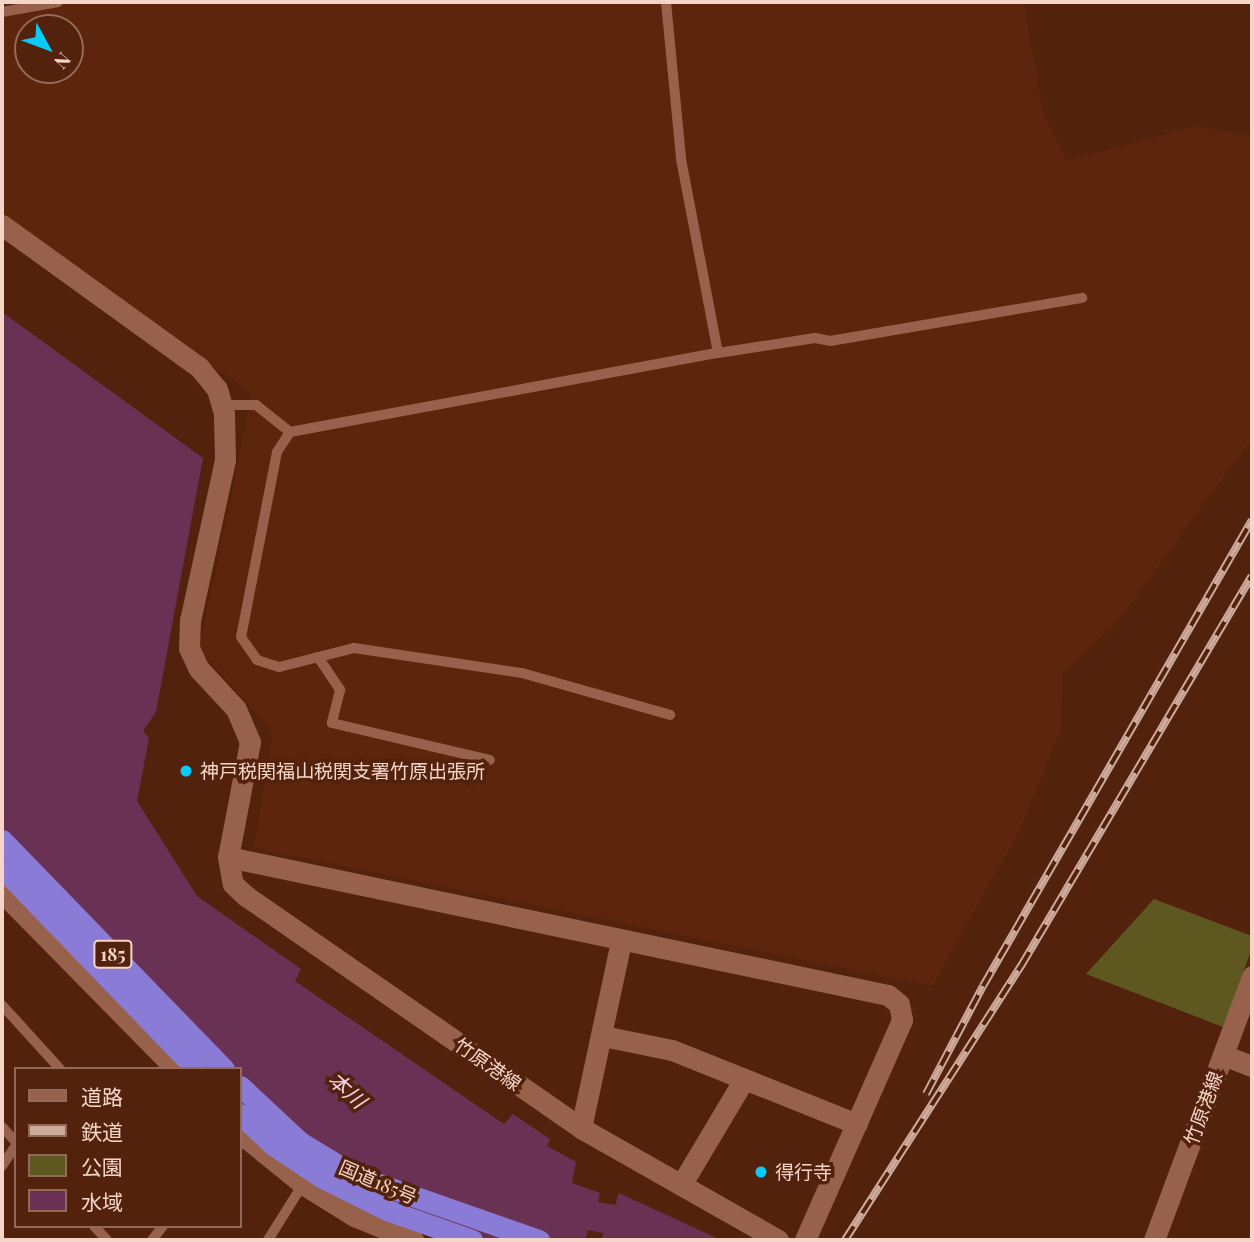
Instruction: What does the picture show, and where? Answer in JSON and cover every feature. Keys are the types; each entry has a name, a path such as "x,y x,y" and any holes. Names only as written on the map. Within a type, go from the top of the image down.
{"highway":[{"name":"185","path":"2,840 222,1067"},
{"name":"185","path":"3,878 194,1067"},
{"name":"国道185号","path":"242,1088 308,1171 396,1194 538,1240"},
{"name":"国道185号","path":"242,1116 273,1145 308,1171 387,1210 472,1240"}],"street":[{"path":"2,225 199,368 217,389 221,405 225,460 190,620 189,648 199,669 236,709 250,741 228,857 888,995 899,1004 902,1020 805,1240"},
{"name":"竹原港線","path":"228,857 233,884 246,896 581,1128 778,1240"},
{"path":"3,878 174,1067"},
{"path":"581,1128 603,1036 621,941"},
{"name":"竹原港線","path":"1154,1240 1252,976"},
{"path":"603,1036 672,1050 743,1081 857,1124"},
{"path":"1223,1055 1252,1066"},
{"path":"681,1185 743,1081"},
{"path":"242,1134 308,1171 354,1216 413,1240"}],"lane":[{"path":"2,13 58,2"},
{"path":"666,2 681,159 718,353"},
{"path":"670,715 522,673 354,648 279,667 257,660 241,637 276,452 290,432 718,353 815,338 830,341 1082,298"},
{"path":"221,405 256,405 290,432"},
{"path":"318,657 340,690 332,723 490,760"},
{"path":"2,1004 58,1067"},
{"path":"2,1127 14,1141"},
{"path":"2,1166 14,1146"},
{"path":"268,1240 308,1171"}],"shaded area":[{"path":"2,2 1024,2 1043,113 1067,161 1196,126 1252,136 1252,438 1115,625 1063,672 1061,729 1019,831 932,986 254,848 273,733 199,649 252,394 2,215"}],"green space":[{"path":"1154,899 1252,936 1252,948 1223,1027 1086,974"}],"water":[{"name":"本川","path":"2,312 203,458 156,712 143,731 149,738 137,801 197,896 301,969 295,981 504,1124 513,1114 550,1139 547,1146 576,1162 572,1183 600,1193 598,1202 615,1205 619,1193 721,1240 601,1240 603,1233 588,1230 585,1240 445,1240 242,1126 242,1067 180,1067 2,881"}],"railway":[{"path":"926,1094 983,986 1252,520"},
{"path":"845,1240 1021,966 1252,576"}],"place":[{"name":"神戸税関福山税関支署竹原出張所","path":"186,771"},
{"name":"得行寺","path":"761,1172"}]}
